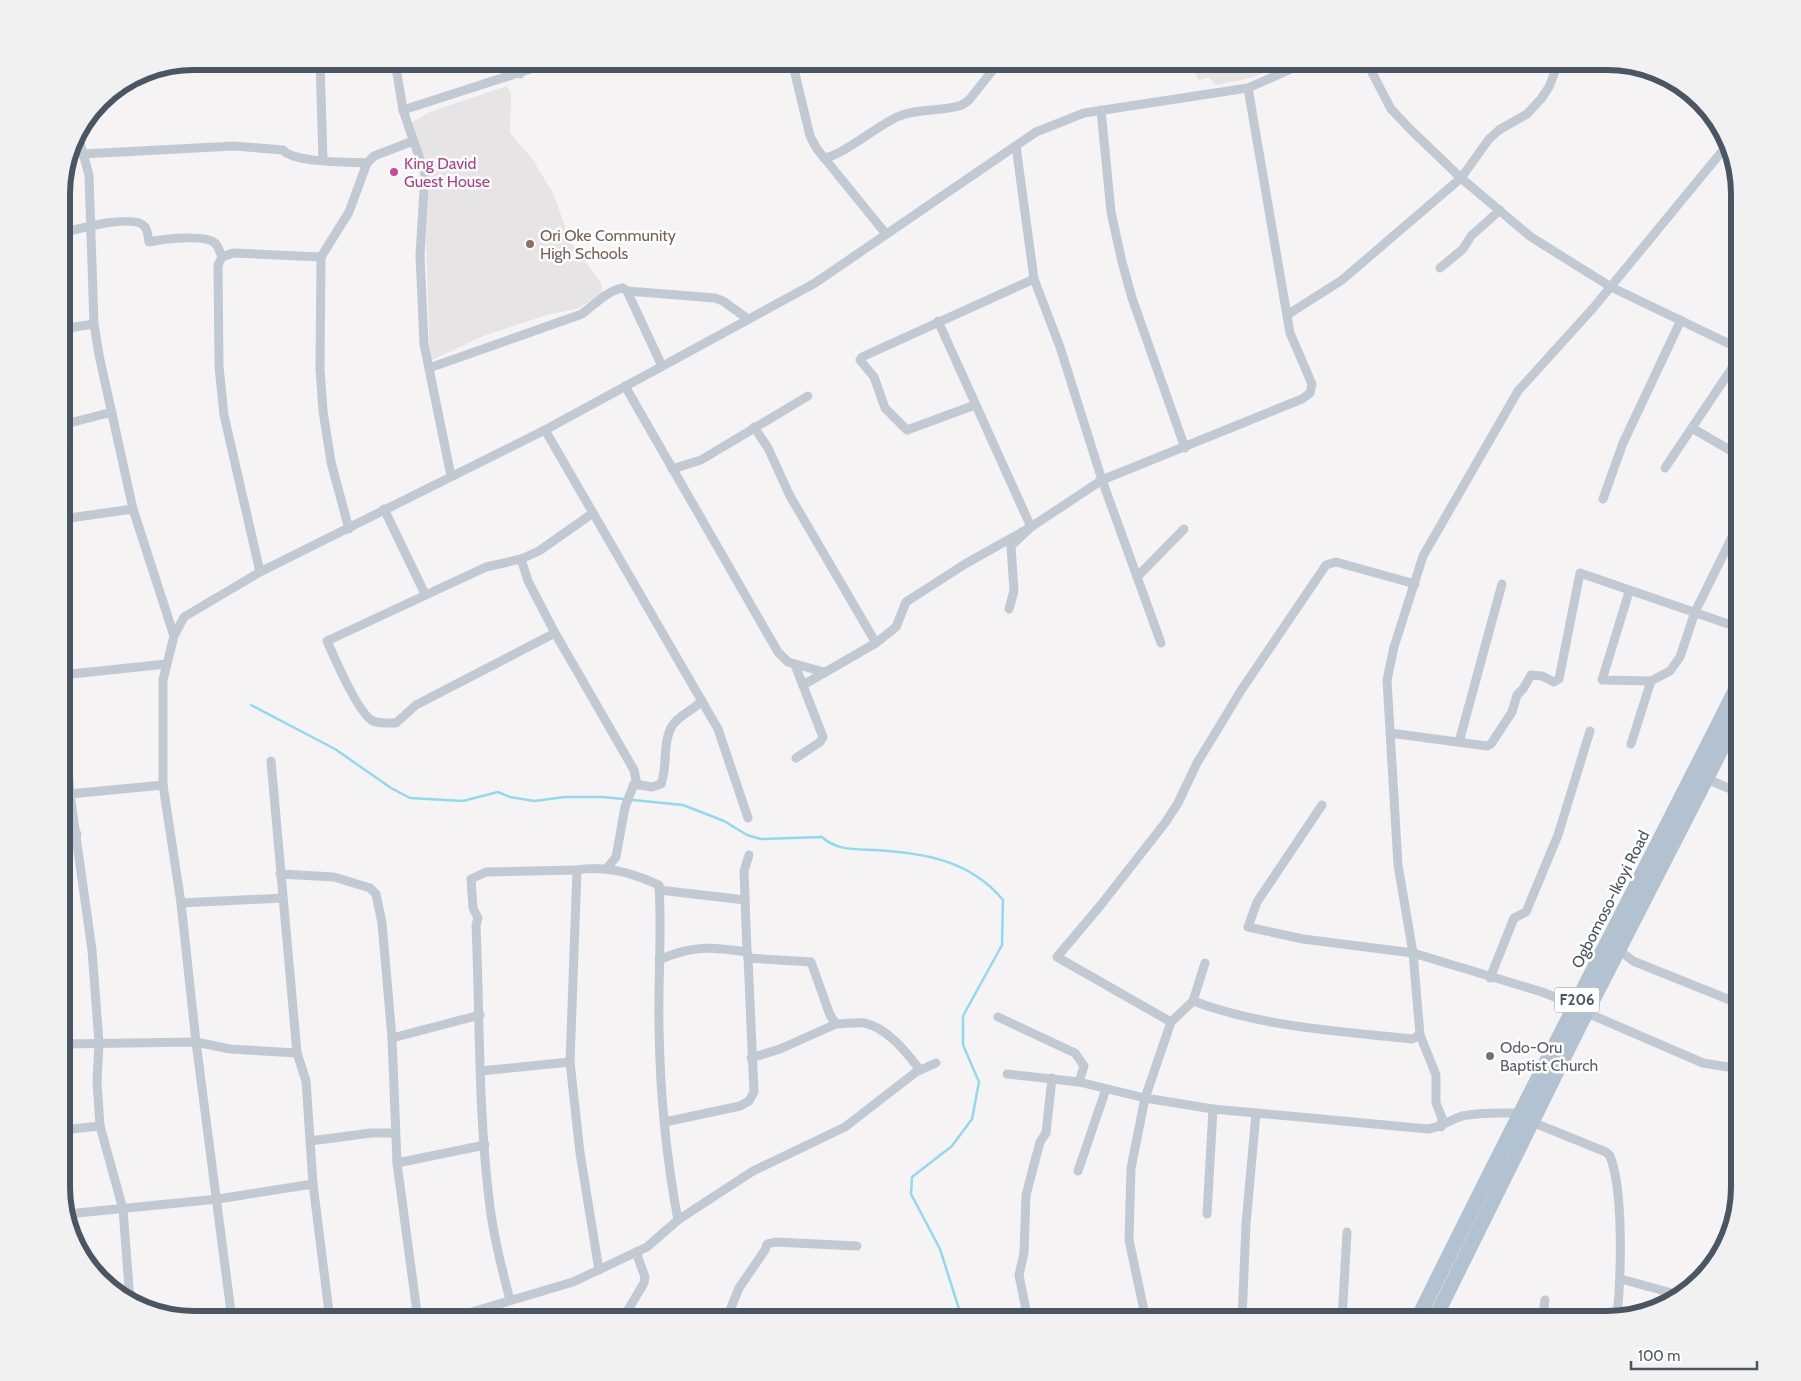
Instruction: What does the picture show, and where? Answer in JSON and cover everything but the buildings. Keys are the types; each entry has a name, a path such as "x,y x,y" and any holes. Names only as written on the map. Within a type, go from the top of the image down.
{"main road":[{"name":"Ogbomoso-Ikoyi Road","path":"1438,1311 1532,1122 1582,1007 1731,700"},
{"name":"Ogbomoso-Ikoyi Road","path":"1421,1311 1519,1113 1618,950 1731,732"}],"street":[{"path":"320,70 323,160"},
{"path":"396,70 403,110 425,174 420,255 424,344 451,476"},
{"path":"519,70 520,74"},
{"path":"403,110 531,70"},
{"path":"794,70 810,136 824,158 886,234"},
{"path":"824,158 835,157 844,148 899,116 962,105 993,70"},
{"path":"231,1311 218,1199 196,1042 181,904 163,786 163,680 174,636 184,617 260,572 545,430 815,283 1036,132 1084,113 1248,88 1289,70"},
{"path":"1371,70 1392,109 1460,178 1538,242 1610,287 1731,344"},
{"path":"1287,315 1342,280 1460,178 1489,139 1499,130 1527,114 1541,99 1549,88 1556,70"},
{"path":"803,685 876,643 896,627 906,602 965,564 1030,527 1102,480 1185,448 1302,399 1310,393 1312,384 1290,333 1248,88"},
{"path":"1101,110 1111,212 1122,262 1132,298 1185,448"},
{"path":"349,528 331,462 323,411 320,369 321,257 349,212 367,163 374,156 413,141"},
{"path":"80,146 89,175 94,324 133,509 174,636"},
{"path":"83,154 234,146 283,150 287,154 323,160 367,163"},
{"path":"1016,146 1034,279 1060,347 1102,480 1161,643"},
{"path":"1441,1127 1442,1118 1436,1103 1436,1075 1420,1035 1412,954 1398,865 1387,680 1394,647 1423,556 1518,391 1610,287 1723,151"},
{"path":"834,168 835,157"},
{"path":"1440,268 1463,249 1471,236 1500,210"},
{"path":"70,231 91,226 131,221 140,222 146,228 149,242 164,239 209,239 216,244 222,257"},
{"path":"260,572 224,414 219,367 218,265 222,257 233,253 321,257"},
{"path":"975,405 907,430 885,408 876,382 860,360 862,357 938,321 1034,279"},
{"path":"429,368 582,314 618,288 628,291 715,298 723,301 748,319"},
{"path":"628,291 662,366"},
{"path":"1603,499 1622,443 1682,320"},
{"path":"938,321 1030,527"},
{"path":"70,328 94,324"},
{"path":"1665,468 1731,370"},
{"path":"625,386 778,652 788,662 824,672"},
{"path":"672,469 701,460 808,396"},
{"path":"70,423 112,412"},
{"path":"754,427 768,448 790,496 876,643"},
{"path":"1692,428 1731,451"},
{"path":"545,430 718,729 748,818"},
{"path":"70,518 133,509"},
{"path":"384,509 425,594"},
{"path":"554,633 416,705 396,723 374,722 368,718 344,679 327,641 486,567 521,559 539,551 594,513"},
{"path":"1009,609 1014,591 1010,546 1030,527"},
{"path":"1137,577 1184,529"},
{"path":"1629,592 1602,680 1651,681 1670,671 1680,657 1695,612 1731,539"},
{"path":"521,559 528,581 554,633 634,770 637,785"},
{"path":"1171,1022 1057,957 1100,906 1165,822 1178,803 1197,763 1242,689 1326,565 1336,562 1415,584"},
{"path":"1390,733 1491,744 1512,712 1517,694 1523,689 1531,675 1542,676 1554,682 1559,679 1580,573 1629,592 1731,625"},
{"path":"1459,742 1502,584"},
{"path":"70,674 166,664"},
{"path":"796,665 823,737 820,742 796,758"},
{"path":"1631,744 1651,681"},
{"path":"607,868 616,857 625,807 634,784 652,787 661,784 665,773 668,736 672,725 702,701"},
{"path":"1490,978 1514,918 1526,912 1558,835 1590,731"},
{"path":"271,761 297,1053 306,1081 312,1184 329,1311"},
{"path":"1707,779 1731,790"},
{"path":"129,1292 123,1209 100,1126 97,1082 99,1043 89,913 70,794 163,786"},
{"path":"1322,805 1257,902 1248,927 1322,943 1412,954 1542,992 1582,1007 1592,1015 1703,1063 1731,1068"},
{"path":"70,836 77,834"},
{"path":"665,1122 740,1106 749,1101 754,1092 744,871 749,855"},
{"path":"510,1300 496,1246 484,1145 476,925 478,918 473,908 471,879 486,872 607,868 640,876 658,886 659,1027 668,1168 678,1220"},
{"path":"577,870 570,1062 580,1153 599,1270"},
{"path":"280,874 334,877 370,888 376,894 382,923 392,1038 397,1164 417,1311"},
{"path":"659,890 745,900"},
{"path":"181,904 282,898"},
{"path":"659,960 680,951 694,948 724,949 748,955 810,962 830,1015 836,1024"},
{"path":"1618,950 1633,961 1731,1000"},
{"path":"1144,1311 1129,1240 1131,1168 1145,1098 1171,1022 1193,1001 1205,963"},
{"path":"1193,1001 1220,1011 1302,1027 1412,1039 1420,1035"},
{"path":"392,1038 480,1015"},
{"path":"998,1017 1076,1053 1084,1066 1079,1082"},
{"path":"751,1058 780,1049 836,1024 863,1023 882,1031 905,1052 920,1070"},
{"path":"70,1044 196,1042 230,1049 297,1053"},
{"path":"481,1072 570,1062"},
{"path":"474,1311 573,1282 636,1252 658,1238 678,1220 753,1171 845,1127 920,1070 936,1063"},
{"path":"1007,1074 1079,1082 1145,1098 1213,1109 1428,1129 1441,1127 1460,1117 1477,1114 1519,1113"},
{"path":"1026,1311 1019,1275 1024,1254 1026,1194 1040,1142 1046,1133 1052,1078"},
{"path":"1078,1172 1106,1089"},
{"path":"1207,1214 1213,1109"},
{"path":"1242,1311 1246,1224 1256,1113"},
{"path":"1532,1122 1606,1152 1610,1156 1617,1201 1621,1279 1619,1310"},
{"path":"70,1129 100,1126"},
{"path":"310,1142 371,1133 395,1134"},
{"path":"397,1164 484,1145"},
{"path":"73,1213 218,1199 312,1184"},
{"path":"1343,1311 1347,1232"},
{"path":"730,1311 739,1288 765,1250 767,1244 775,1242 857,1246"},
{"path":"627,1311 644,1283 645,1277 636,1252"},
{"path":"1621,1279 1671,1293"},
{"path":"1543,1311 1545,1300"}],"shaded area":[{"path":"1194,70 1272,70 1247,79 1216,85 1208,77 1199,81"},
{"name":"Ori Oke Community High Schools","path":"507,86 511,94 510,133 533,160 554,195 570,241 602,284 601,293 580,308 547,315 483,336 430,361 426,240 429,185 412,122 430,112"}],"waterway":[{"path":"251,705 335,749 391,788 410,798 463,801 498,792 510,797 534,801 565,797 603,797 683,805 724,821 747,835 761,839 822,837 840,847 911,853 961,867 990,886 1003,900 1002,945 963,1016 963,1045 979,1082 972,1119 952,1146 912,1177 911,1194 940,1249 960,1311"}],"place":[{"name":"King David Guest House","path":"394,172"},
{"name":"Ori Oke Community High Schools","path":"530,244"},
{"name":"Odo-Oru Baptist Church","path":"1490,1056"}]}
